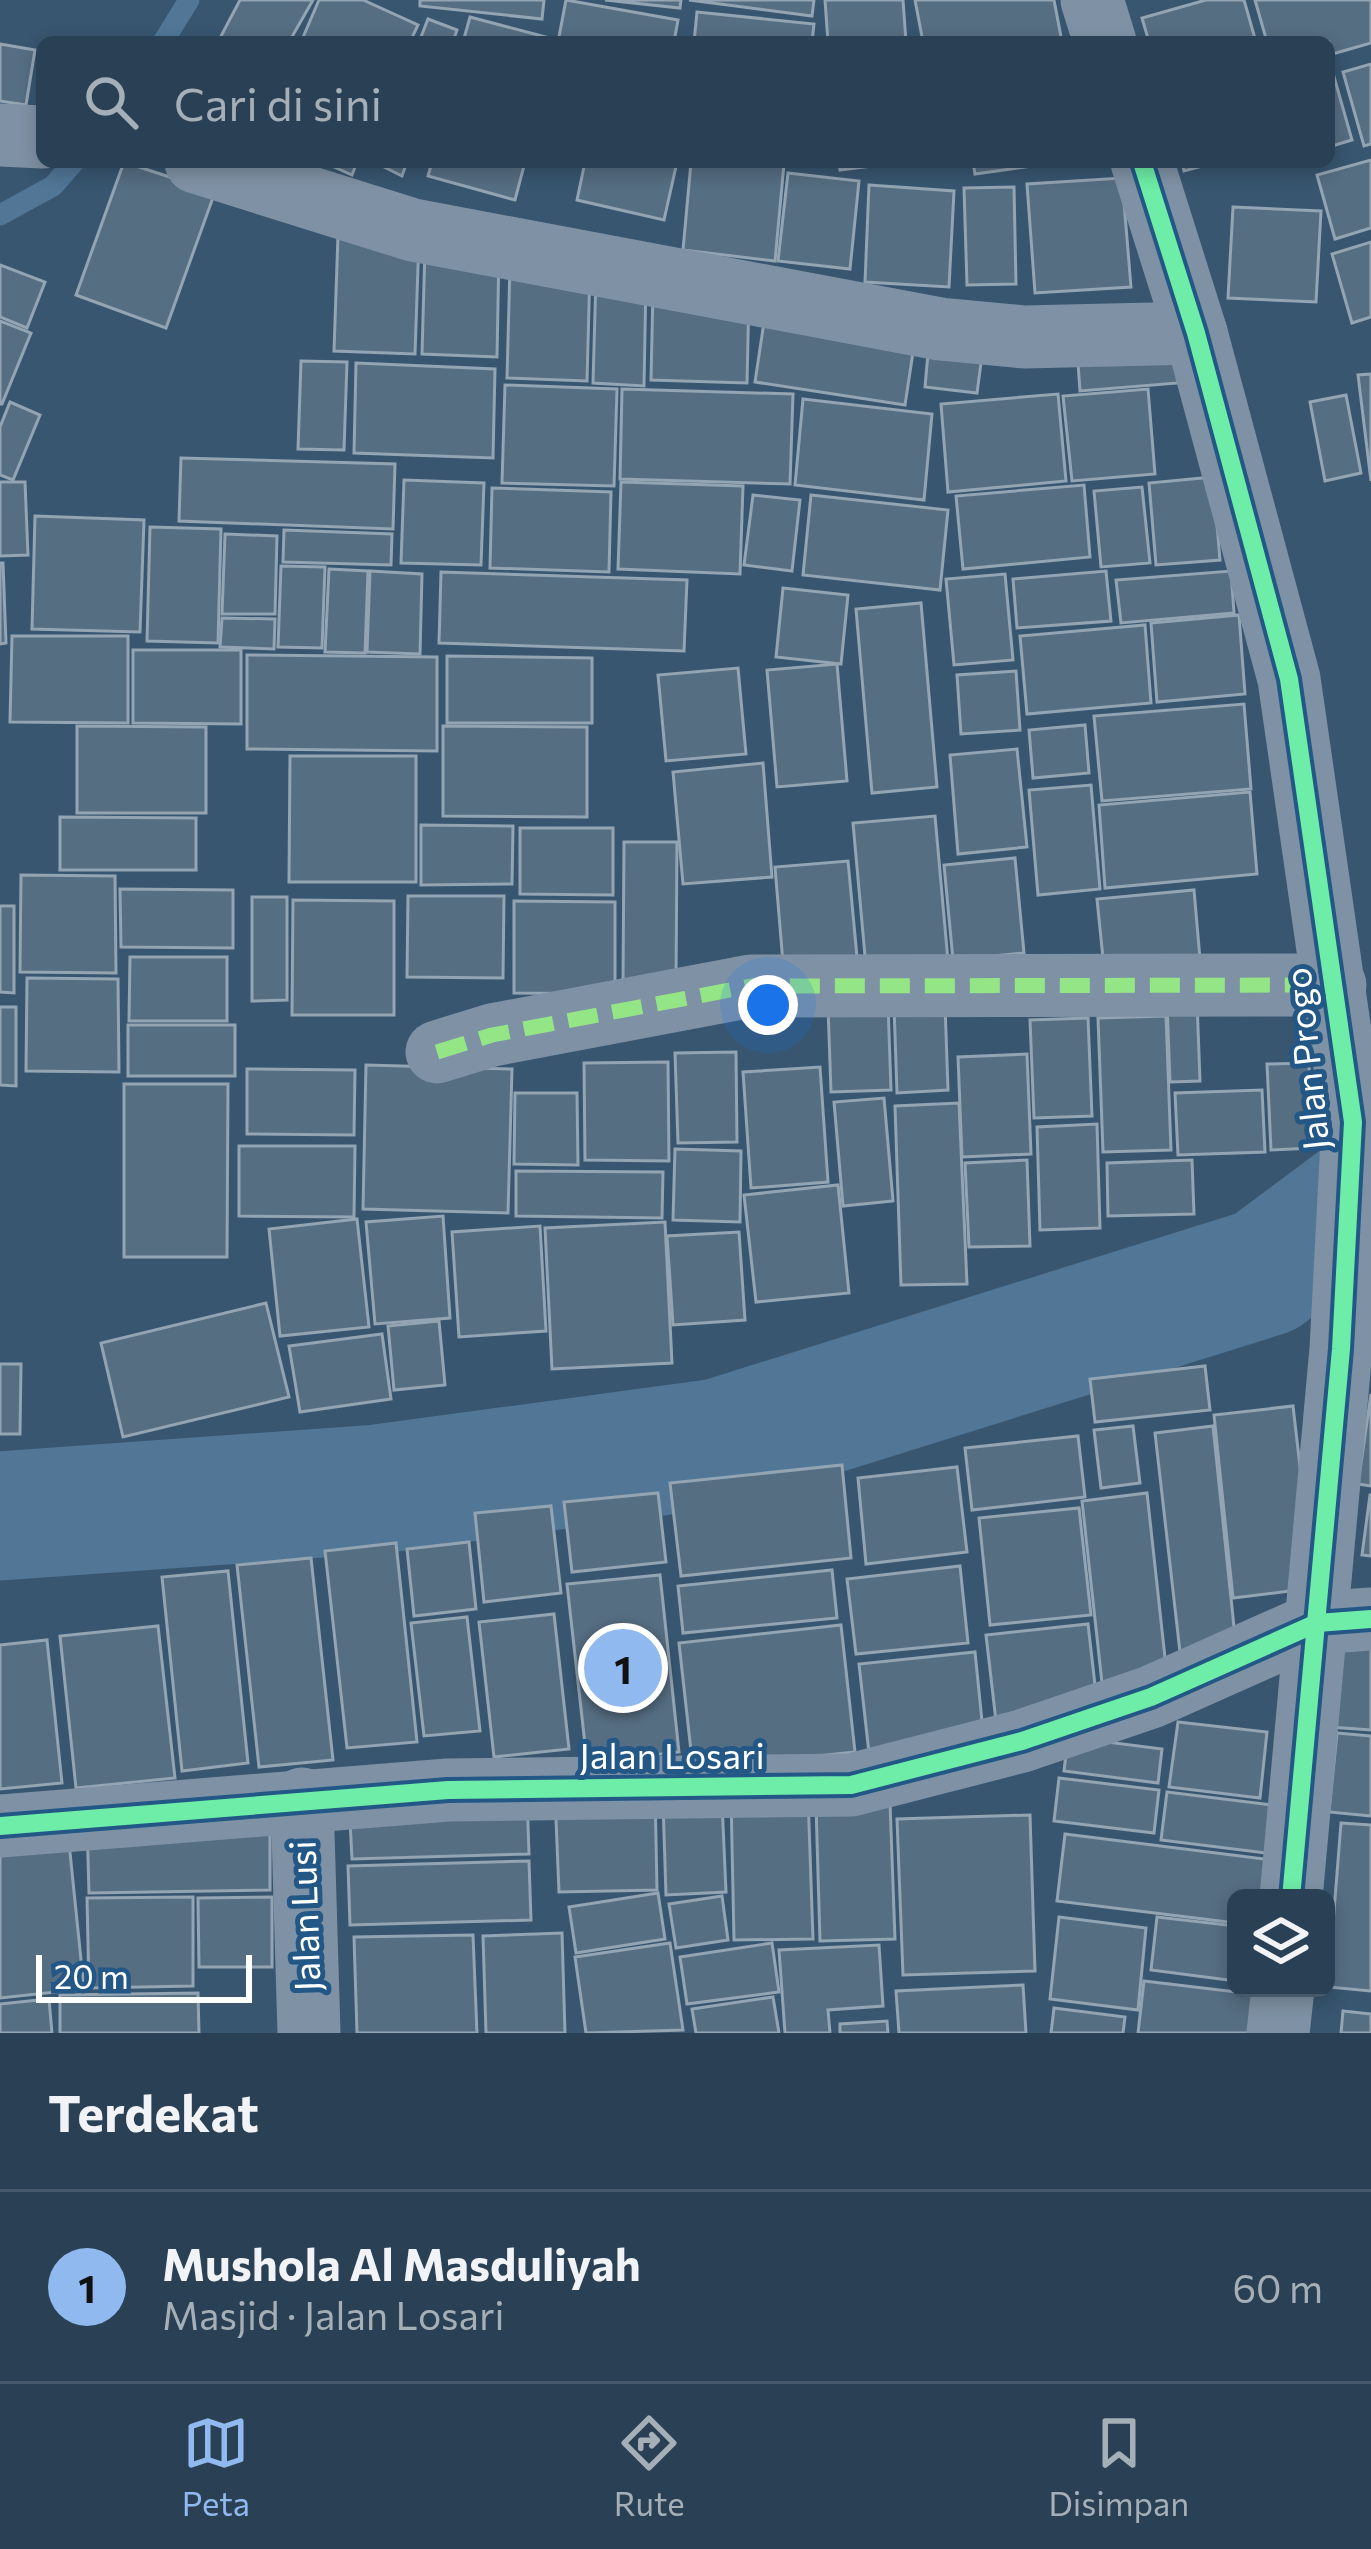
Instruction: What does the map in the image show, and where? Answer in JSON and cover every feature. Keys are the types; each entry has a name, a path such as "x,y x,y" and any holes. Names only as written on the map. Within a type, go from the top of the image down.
{"street":[{"path":"1092,0 1103,36"},
{"path":"0,134 36,137"},
{"path":"215,168 413,230 940,329 1024,337 1196,333"},
{"name":"Jalan Progo","path":"1144,168 1196,333 1289,679 1335,985 1357,1083 1341,1349 1344,1621 1293,1889"},
{"path":"436,1052 492,1035 751,986 1335,985"},
{"name":"Jalan Losari","path":"0,1826 448,1790 851,1785 925,1769 1108,1712 1344,1621"},
{"name":"Jalan Lusi","path":"302,1799 308,2033"},
{"path":"1278,2033 1281,1997"}],"building":[{"path":"240,0 313,0 292,36 221,36"},
{"path":"319,0 363,0 418,25 413,36 304,36"},
{"path":"420,0 544,0 542,19 420,6"},
{"path":"566,0 678,20 675,36 559,36"},
{"path":"605,0 681,0 680,8"},
{"path":"689,0 814,0 812,16"},
{"path":"825,0 903,0 906,36 828,36"},
{"path":"915,0 1054,0 1061,36 922,36"},
{"path":"1206,0 1244,0 1254,36 1147,36 1142,18"},
{"path":"1255,0 1371,0 1371,43 1335,53 1335,36 1265,36"},
{"path":"697,12 814,24 813,36 695,36"},
{"path":"470,17 542,36 465,36"},
{"path":"428,19 457,30 455,36 421,36"},
{"path":"0,44 35,50 26,105 0,101"},
{"path":"1371,64 1371,144 1364,146 1343,72"},
{"path":"1335,80 1352,140 1335,145"},
{"path":"1371,160 1371,228 1335,239 1317,175"},
{"path":"122,168 142,168 215,192 166,328 76,295"},
{"path":"430,168 523,168 515,200 428,176"},
{"path":"584,168 676,168 664,220 577,200"},
{"path":"690,168 784,168 775,261 683,250"},
{"path":"974,168 1018,168 975,174"},
{"path":"788,173 859,181 850,269 778,261"},
{"path":"1122,178 1131,287 1035,293 1027,184"},
{"path":"869,185 954,191 949,287 865,282"},
{"path":"1014,187 1016,284 967,285 964,188"},
{"path":"1233,207 1321,211 1316,302 1228,298"},
{"path":"338,235 419,238 415,354 334,351"},
{"path":"1371,242 1371,317 1352,323 1332,254"},
{"path":"425,248 499,250 497,357 422,354"},
{"path":"0,265 45,282 27,328 0,317"},
{"path":"510,265 590,268 587,381 507,378"},
{"path":"596,277 646,279 644,386 593,383"},
{"path":"653,290 749,294 747,383 651,380"},
{"path":"767,302 917,326 905,405 755,382"},
{"path":"0,321 31,333 2,404 0,404"},
{"path":"1175,340 1178,383 1080,391 1077,349"},
{"path":"929,342 983,348 977,393 925,387"},
{"path":"301,361 347,362 344,450 298,449"},
{"path":"356,363 495,369 493,458 354,453"},
{"path":"1371,374 1371,481 1358,375"},
{"path":"505,385 617,389 614,486 502,483"},
{"path":"622,389 793,394 790,484 620,479"},
{"path":"1148,389 1155,474 1072,481 1063,396"},
{"path":"1058,394 1066,481 948,492 941,404"},
{"path":"1346,395 1361,473 1325,481 1310,402"},
{"path":"803,399 932,414 924,500 795,485"},
{"path":"10,402 40,415 13,480 0,475 0,427"},
{"path":"181,458 395,464 393,529 179,521"},
{"path":"1213,477 1220,560 1156,565 1149,483"},
{"path":"404,480 484,483 481,565 401,563"},
{"path":"0,482 25,482 28,555 0,556"},
{"path":"621,482 743,486 740,574 618,569"},
{"path":"1084,485 1090,557 963,569 956,496"},
{"path":"1142,487 1150,563 1101,567 1094,491"},
{"path":"492,488 611,492 609,572 490,568"},
{"path":"753,495 800,500 792,571 744,565"},
{"path":"811,495 948,510 940,590 803,575"},
{"path":"35,516 144,520 140,632 32,629"},
{"path":"150,527 221,529 218,643 147,641"},
{"path":"284,530 392,534 391,565 283,562"},
{"path":"225,534 277,536 275,614 222,614"},
{"path":"0,563 6,643 0,644"},
{"path":"281,566 325,567 322,648 278,647"},
{"path":"329,569 368,571 365,653 325,652"},
{"path":"370,571 422,574 420,654 367,652"},
{"path":"1106,571 1111,621 1017,628 1013,579"},
{"path":"1231,571 1234,613 1121,623 1116,580"},
{"path":"441,572 687,580 684,651 439,643"},
{"path":"1005,574 1013,660 954,665 946,579"},
{"path":"783,588 848,595 841,664 776,657"},
{"path":"921,603 937,787 872,793 856,609"},
{"path":"1239,615 1245,694 1157,702 1151,623"},
{"path":"222,618 275,619 274,649 220,647"},
{"path":"1145,625 1151,703 1027,714 1020,636"},
{"path":"12,636 128,636 128,723 10,722"},
{"path":"133,650 241,650 241,724 133,723"},
{"path":"247,655 437,657 437,751 247,749"},
{"path":"447,656 592,658 592,723 447,723"},
{"path":"837,664 847,781 777,787 767,670"},
{"path":"738,668 746,754 666,761 658,675"},
{"path":"1016,671 1020,730 961,734 957,675"},
{"path":"1244,704 1251,789 1102,801 1094,716"},
{"path":"1085,725 1089,773 1033,778 1029,730"},
{"path":"77,726 206,727 206,813 77,813"},
{"path":"443,726 587,727 587,817 443,816"},
{"path":"1017,749 1027,847 958,854 950,755"},
{"path":"290,756 416,756 416,882 289,882"},
{"path":"763,763 772,877 683,884 673,772"},
{"path":"1091,785 1100,889 1038,895 1029,790"},
{"path":"1250,792 1257,874 1105,888 1099,805"},
{"path":"935,816 948,961 866,967 853,823"},
{"path":"60,817 196,818 196,870 60,870"},
{"path":"421,825 513,826 512,884 421,885"},
{"path":"520,828 613,828 613,895 520,894"},
{"path":"624,842 677,842 676,982 623,983"},
{"path":"1015,858 1024,953 953,960 944,865"},
{"path":"848,861 857,957 783,963 775,867"},
{"path":"21,875 115,876 116,973 20,972"},
{"path":"120,889 233,890 233,948 121,947"},
{"path":"1194,890 1200,959 1104,968 1097,899"},
{"path":"408,896 504,896 503,978 407,977"},
{"path":"252,897 287,897 287,1000 252,1001"},
{"path":"293,900 394,901 394,1015 292,1015"},
{"path":"514,901 615,902 615,994 514,993"},
{"path":"0,906 14,906 14,993 0,992"},
{"path":"130,957 227,957 227,1021 129,1021"},
{"path":"27,978 118,979 119,1072 26,1071"},
{"path":"1197,1001 1200,1081 1170,1082 1167,1002"},
{"path":"888,1004 891,1090 831,1092 828,1007"},
{"path":"945,1004 948,1090 897,1093 894,1006"},
{"path":"0,1007 16,1007 16,1086 0,1085"},
{"path":"1166,1016 1171,1150 1103,1152 1098,1018"},
{"path":"1088,1018 1092,1116 1034,1118 1030,1020"},
{"path":"128,1025 235,1025 235,1076 128,1076"},
{"path":"736,1052 737,1142 678,1143 675,1053"},
{"path":"1027,1054 1031,1154 962,1157 958,1057"},
{"path":"668,1062 669,1161 585,1160 584,1063"},
{"path":"1309,1063 1312,1148 1271,1150 1267,1064"},
{"path":"366,1065 512,1069 508,1213 363,1209"},
{"path":"820,1067 828,1182 751,1188 743,1072"},
{"path":"247,1069 355,1070 354,1135 247,1134"},
{"path":"124,1084 228,1084 227,1257 124,1257"},
{"path":"1262,1090 1265,1152 1178,1155 1175,1093"},
{"path":"515,1093 577,1093 578,1165 514,1164"},
{"path":"884,1098 893,1201 843,1206 834,1102"},
{"path":"959,1103 967,1284 901,1285 895,1106"},
{"path":"1097,1124 1100,1228 1040,1230 1037,1127"},
{"path":"239,1146 355,1146 354,1217 239,1216"},
{"path":"675,1149 741,1151 740,1222 673,1220"},
{"path":"1027,1160 1030,1246 969,1247 965,1163"},
{"path":"1192,1160 1194,1214 1108,1216 1107,1163"},
{"path":"516,1171 663,1172 662,1218 516,1216"},
{"path":"838,1185 849,1293 756,1302 744,1195"},
{"path":"443,1216 450,1318 375,1324 366,1222"},
{"path":"357,1219 369,1327 280,1336 269,1229"},
{"path":"665,1222 672,1363 552,1369 545,1228"},
{"path":"540,1226 546,1331 459,1337 452,1232"},
{"path":"739,1232 745,1320 673,1325 667,1236"},
{"path":"266,1303 289,1397 123,1437 101,1343"},
{"path":"439,1321 445,1385 394,1390 388,1326"},
{"path":"382,1334 391,1399 300,1412 289,1346"},
{"path":"0,1364 21,1364 20,1434 0,1434"},
{"path":"1205,1366 1210,1410 1095,1422 1090,1379"},
{"path":"1371,1394 1371,1486 1358,1484"},
{"path":"1293,1406 1314,1588 1233,1598 1214,1415"},
{"path":"1133,1426 1140,1483 1101,1488 1094,1430"},
{"path":"1213,1426 1236,1646 1180,1652 1155,1433"},
{"path":"1078,1436 1085,1497 972,1510 965,1448"},
{"path":"842,1465 851,1558 681,1576 670,1483"},
{"path":"957,1467 967,1552 866,1564 858,1478"},
{"path":"658,1493 666,1562 572,1572 564,1502"},
{"path":"1147,1493 1167,1676 1102,1683 1082,1501"},
{"path":"1371,1495 1371,1556 1362,1555"},
{"path":"551,1506 561,1593 484,1602 475,1513"},
{"path":"1079,1508 1091,1615 990,1625 979,1518"},
{"path":"469,1542 476,1609 414,1616 407,1549"},
{"path":"396,1543 417,1742 347,1748 325,1551"},
{"path":"311,1558 333,1760 259,1767 237,1565"},
{"path":"960,1566 968,1643 856,1654 847,1579"},
{"path":"832,1570 837,1618 683,1633 678,1586"},
{"path":"228,1571 248,1763 182,1771 162,1577"},
{"path":"660,1575 679,1752 587,1762 567,1584"},
{"path":"554,1614 569,1749 494,1757 479,1622"},
{"path":"467,1617 480,1731 424,1736 411,1623"},
{"path":"1088,1624 1098,1711 996,1721 986,1635"},
{"path":"841,1625 855,1752 693,1769 679,1643"},
{"path":"158,1626 175,1778 76,1788 60,1636"},
{"path":"1339,1626 1371,1629 1371,1730 1330,1727"},
{"path":"47,1640 62,1783 0,1789 0,1645"},
{"path":"975,1652 984,1741 869,1753 859,1664"},
{"path":"1178,1722 1267,1732 1260,1798 1169,1787"},
{"path":"1337,1733 1371,1736 1371,1816 1329,1812"},
{"path":"1068,1737 1162,1749 1158,1783 1064,1771"},
{"path":"1059,1778 1159,1790 1154,1833 1054,1821"},
{"path":"655,1792 657,1890 559,1892 555,1795"},
{"path":"1167,1792 1296,1808 1290,1856 1161,1840"},
{"path":"808,1795 813,1939 734,1940 731,1797"},
{"path":"527,1796 529,1854 352,1859 349,1801"},
{"path":"722,1802 726,1892 666,1895 663,1803"},
{"path":"890,1803 895,1939 820,1941 816,1805"},
{"path":"1030,1815 1035,1971 903,1975 897,1819"},
{"path":"270,1821 270,1890 89,1893 87,1823"},
{"path":"1341,1823 1371,1825 1371,1991 1335,1988"},
{"path":"68,1833 84,1989 0,1998 0,1841"},
{"path":"1065,1834 1288,1862 1285,1889 1227,1889 1227,1922 1057,1901"},
{"path":"529,1861 531,1920 350,1925 348,1866"},
{"path":"658,1893 665,1939 576,1953 569,1907"},
{"path":"722,1896 728,1940 676,1948 669,1904"},
{"path":"193,1897 193,1986 89,1988 87,1898"},
{"path":"272,1897 272,1967 199,1967 198,1898"},
{"path":"1059,1917 1146,1928 1138,2010 1050,1999"},
{"path":"1157,1917 1227,1925 1227,1980 1151,1970"},
{"path":"562,1933 565,2033 486,2033 483,1936"},
{"path":"473,1935 477,2033 357,2033 354,1937"},
{"path":"670,1943 683,2030 586,2033 575,1957"},
{"path":"772,1943 779,1992 687,2004 680,1957"},
{"path":"879,1945 883,2006 828,2010 830,2033 785,2033 779,1950"},
{"path":"1144,1981 1227,1991 1227,1997 1262,1997 1258,2033 1138,2033"},
{"path":"1023,1985 1026,2033 899,2033 896,1991"},
{"path":"198,1993 199,2033 60,2033 60,1995"},
{"path":"773,1997 779,2033 696,2033 692,2009"},
{"path":"49,1999 52,2033 0,2033 0,2004"},
{"path":"1054,2008 1125,2017 1123,2033 1051,2033"},
{"path":"1343,2011 1371,2014 1371,2033 1341,2033"},
{"path":"887,2021 888,2033 840,2033 840,2024"}],"waterway":[{"path":"167,36 189,0"},
{"path":"0,215 53,186 69,168"},
{"path":"0,1516 378,1489 719,1443 1265,1272 1371,1193"}],"marked path":[{"path":"437,1052 492,1035 751,986 1335,985"}],"cycle path":[{"path":"1144,168 1196,333 1289,679 1353,1122 1341,1349 1292,1889"},
{"path":"0,1826 448,1790 851,1785 1022,1741 1151,1697 1317,1623 1371,1619"}],"place":[{"name":"Mushola Al Masduliyah","path":"623,1668"}]}
